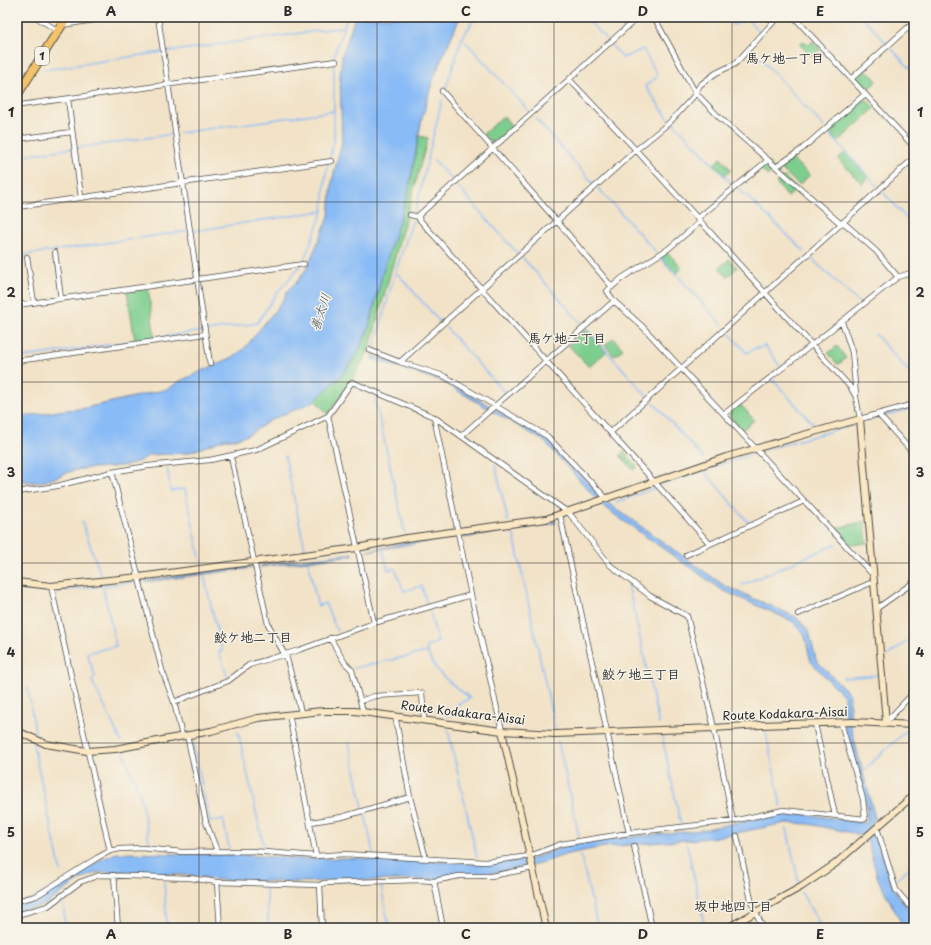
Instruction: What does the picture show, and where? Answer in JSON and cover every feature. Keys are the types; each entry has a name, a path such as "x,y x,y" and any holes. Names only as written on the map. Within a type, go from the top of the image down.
{"highway":[{"name":"1","path":"17,95 67,17"}],"street":[{"path":"36,17 60,28 113,17"},
{"path":"158,17 196,279 210,364"},
{"path":"419,217 638,17"},
{"path":"654,17 695,92 719,117 876,251 898,277"},
{"path":"400,362 636,150 670,122 693,97 700,85 716,73 736,64 778,17"},
{"path":"797,18 914,147"},
{"path":"851,79 914,22"},
{"path":"17,103 21,105 68,99 336,61"},
{"path":"569,79 636,150 764,294 851,388 856,397"},
{"path":"442,91 557,221 612,287"},
{"path":"776,167 802,149 865,94"},
{"path":"68,99 81,197"},
{"path":"17,134 24,138 72,132"},
{"path":"611,432 914,158"},
{"path":"768,160 668,249 622,278 608,291 614,301 643,327 873,575"},
{"path":"17,207 332,161"},
{"path":"410,215 419,217 481,290 656,481 710,544"},
{"path":"54,252 61,299"},
{"path":"27,257 34,303"},
{"path":"17,305 304,264"},
{"path":"724,414 898,277 914,274"},
{"path":"461,436 614,301"},
{"path":"842,322 852,352 856,397 860,419 886,722"},
{"path":"17,361 205,334"},
{"path":"369,350 444,376 547,436 607,499"},
{"path":"17,492 57,486 112,472 148,466 193,463 256,450 328,416 352,382 434,417 569,513 610,565 650,596 687,616 714,728 733,821"},
{"path":"17,571 17,584 51,586 139,577 357,548 407,538 514,525 569,513 656,481 755,448 914,404"},
{"path":"878,414 914,454"},
{"path":"328,416 374,623"},
{"path":"434,417 471,595 546,928"},
{"path":"231,456 268,624 287,659 301,712"},
{"path":"112,472 162,670 185,736 206,822 217,851"},
{"path":"686,555 804,501"},
{"path":"560,515 629,833"},
{"path":"798,614 874,582"},
{"path":"876,609 914,582"},
{"path":"51,586 110,851"},
{"path":"174,702 225,683 249,665 374,623 471,595"},
{"path":"330,638 345,663 352,670 363,712"},
{"path":"886,722 914,692"},
{"path":"360,701 375,696 422,693 424,719"},
{"name":"Route Kodakara-Aisai","path":"17,731 46,744 87,751 116,749 185,736 258,718 322,710 395,715 502,731 556,734 714,728 760,724 886,722 914,725"},
{"path":"288,714 311,822 316,856"},
{"path":"395,715 410,797 426,858"},
{"path":"17,900 36,896 110,851 120,849 142,848 182,852 252,851 316,856 344,854 485,862 531,857 561,844 629,833 733,821 782,810 865,819 866,815 841,723"},
{"path":"815,724 835,815"},
{"path":"727,928 820,875 863,840 914,795"},
{"path":"311,822 342,817 410,797"},
{"path":"877,828 896,890 914,911"},
{"path":"737,836 755,913 763,928"},
{"path":"634,846 652,928"},
{"path":"17,915 48,906 69,890 92,877 100,875 190,878 217,882 320,885 419,880 434,881 459,876 491,876 533,868"},
{"path":"114,875 118,928"},
{"path":"434,881 443,928"},
{"path":"217,882 220,928"},
{"path":"320,885 322,928"}],"green space":[{"path":"803,41 808,45 813,41 821,49 812,57 799,44"},
{"path":"866,69 877,81 866,91 856,81 856,78"},
{"path":"863,100 867,100 875,108 838,142 828,130"},
{"path":"504,116 512,128 495,143 491,142 483,134"},
{"path":"419,136 428,138 369,350 351,382 328,414 314,400 343,374 358,352 369,327 383,271 408,193"},
{"path":"846,152 868,177 862,184 838,159"},
{"path":"721,158 731,170 725,175 714,164"},
{"path":"792,159 810,175 799,185 780,168"},
{"path":"769,163 780,174 776,178 771,173 767,176 760,168"},
{"path":"785,177 797,189 788,197 776,183 780,178"},
{"path":"667,252 682,268 675,274 660,257"},
{"path":"729,259 737,268 727,277 719,268"},
{"path":"148,288 155,338 135,341 127,291"},
{"path":"585,329 606,352 589,367 568,345"},
{"path":"613,338 623,349 614,356 605,345"},
{"path":"837,346 846,358 838,365 828,353"},
{"path":"740,404 754,420 742,430 729,416 730,412"},
{"path":"624,451 637,467 633,470 620,455"},
{"path":"865,521 867,543 851,545 837,528"}],"water":[{"name":"善太川","path":"355,17 460,17 433,79 422,118 408,193 383,271 369,327 358,352 343,374 313,402 271,420 248,435 234,439 225,439 188,453 149,455 142,460 126,465 75,470 38,482 17,480 17,416 81,409 168,389 180,381 233,357 244,349 281,303 289,289 297,282 307,268 329,216 332,181 342,142 340,76 342,56"},
{"path":"373,355 443,379 546,438 608,503 725,586 796,617 809,631 816,660 849,693 851,728 875,818 870,826 876,833 891,883 899,897 914,915 914,928 904,928 878,879 867,839 862,835 809,824 786,823 711,838 604,847 568,854 535,865 486,874 459,873 439,879 295,882 218,880 190,875 96,873 79,880 45,905 17,912 17,902 30,900 42,895 104,858 117,853 244,855 305,859 351,858 485,864 531,859 570,845 620,838 702,830 782,813 804,814 865,823 867,821 867,807 869,807 867,806 845,729 844,696 811,662 804,633 792,621 722,590 604,507 544,441 441,381 372,359"},
{"path":"555,521 556,523 464,538 465,535"},
{"path":"454,537 363,552 412,541"},
{"path":"352,553 353,555 260,567 262,565"},
{"path":"250,566 252,568 145,582 146,580"}],"waterway":[{"path":"333,59 347,17"},
{"path":"445,91 462,39 475,17"},
{"path":"585,17 606,39"},
{"path":"725,17 733,25 747,19 760,33 756,38"},
{"path":"863,17 887,44"},
{"path":"166,52 344,27"},
{"path":"465,41 529,111"},
{"path":"612,46 623,58 643,49 657,74"},
{"path":"891,48 914,73"},
{"path":"753,50 824,127"},
{"path":"43,70 162,52"},
{"path":"330,157 334,140 334,62"},
{"path":"657,77 645,86 669,119"},
{"path":"415,212 442,100"},
{"path":"179,133 334,111"},
{"path":"535,118 593,183"},
{"path":"674,123 731,183"},
{"path":"828,132 877,186"},
{"path":"76,148 174,134"},
{"path":"28,155 73,148"},
{"path":"434,160 452,180"},
{"path":"304,260 323,211 328,162"},
{"path":"458,187 518,254"},
{"path":"598,188 657,253"},
{"path":"738,188 804,251"},
{"path":"884,193 914,227"},
{"path":"193,231 323,211"},
{"path":"374,348 395,273 413,220"},
{"path":"17,256 187,231"},
{"path":"522,257 582,324"},
{"path":"661,257 722,325"},
{"path":"811,258 859,303"},
{"path":"206,331 257,323 277,293 300,266"},
{"path":"398,274 440,322"},
{"path":"446,328 505,393"},
{"path":"587,329 646,395"},
{"path":"17,358 203,331"},
{"path":"729,333 747,353 764,345 780,366"},
{"path":"875,334 914,377"},
{"path":"772,379 815,426"},
{"path":"374,395 405,533"},
{"path":"652,401 704,459"},
{"path":"884,416 914,408"},
{"path":"866,421 876,418"},
{"path":"764,450 853,425"},
{"path":"663,484 755,453"},
{"path":"285,456 305,549"},
{"path":"495,464 508,521"},
{"path":"167,468 171,491 185,489 201,562"},
{"path":"705,472 748,522"},
{"path":"616,503 657,487"},
{"path":"82,522 101,576"},
{"path":"514,535 555,729"},
{"path":"742,585 836,544"},
{"path":"383,550 388,570 395,568 404,591 422,586 427,604"},
{"path":"308,562 318,606 325,603 337,631"},
{"path":"204,576 222,651 219,652 228,678"},
{"path":"57,591 135,582"},
{"path":"628,584 659,724"},
{"path":"103,588 116,646 87,653 95,676 92,681 121,741"},
{"path":"20,589 48,591"},
{"path":"430,612 438,642 426,647 432,663 449,682 470,698 456,705"},
{"path":"887,656 914,636"},
{"path":"354,668 427,652"},
{"path":"843,678 879,674"},
{"path":"28,688 35,733"},
{"path":"448,717 449,709"},
{"path":"448,730 477,857"},
{"path":"865,769 907,730"},
{"path":"238,732 264,847"},
{"path":"766,733 781,806"},
{"path":"662,736 681,825"},
{"path":"192,740 210,822 223,819 229,848"},
{"path":"558,741 579,836"},
{"path":"349,742 363,808"},
{"path":"33,744 61,872"},
{"path":"124,754 140,795 150,846"},
{"path":"365,814 373,852"},
{"path":"787,829 799,884"},
{"path":"687,845 705,928"},
{"path":"581,856 598,928"},
{"path":"897,879 914,863"},
{"path":"164,882 167,928"},
{"path":"381,885 389,928"},
{"path":"266,888 269,928"},
{"path":"801,892 822,928"},
{"path":"63,900 65,928"}],"district":[{"name":"馬ケ地一丁目","path":"785,58"},
{"name":"馬ケ地二丁目","path":"567,338"},
{"name":"鮫ケ地二丁目","path":"253,637"},
{"name":"鮫ケ地三丁目","path":"641,674"},
{"name":"坂中地四丁目","path":"733,906"}]}
